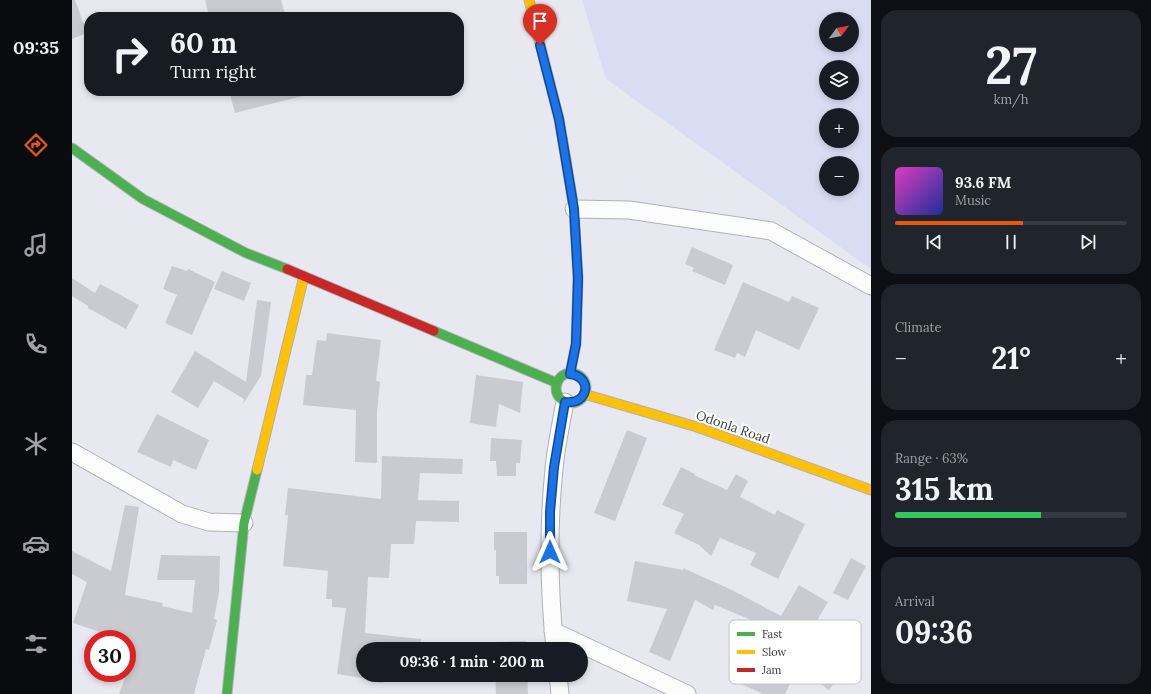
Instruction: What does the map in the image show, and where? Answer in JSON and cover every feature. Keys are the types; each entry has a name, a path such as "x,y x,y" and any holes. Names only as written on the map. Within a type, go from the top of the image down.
{"street":[{"path":"528,0 559,119 574,209 578,278 576,344 570,374"},
{"path":"72,148 143,199 246,253 557,383"},
{"path":"574,209 629,210 771,231 871,286"},
{"path":"227,694 244,523 304,276"},
{"path":"570,374 576,374 584,382 585,388 582,398 577,402 572,403 565,402 558,395 557,383 564,375 570,374"},
{"name":"Odonla Road","path":"584,394 697,427 871,490"},
{"path":"554,642 550,565 550,512 554,467 565,402"},
{"path":"72,452 182,514 209,522 244,523"},
{"path":"553,631 687,694"},
{"path":"559,682 560,694"}],"shaded area":[{"path":"582,0 871,0 871,269 606,79"}],"building":[{"path":"72,0 75,0 84,25 84,34 72,39"},
{"path":"205,0 281,0 285,12 208,12"},
{"path":"230,96 303,96 235,113"},
{"path":"692,247 733,265 725,285 692,271 694,268 685,264"},
{"path":"172,266 187,271 188,269 215,282 192,335 165,323 177,295 163,289"},
{"path":"222,271 251,283 244,301 214,289"},
{"path":"72,278 95,293 100,284 139,305 126,329 88,308 88,306 72,296"},
{"path":"743,282 789,302 792,296 819,308 799,350 756,330 745,357 737,353 735,358 714,350"},
{"path":"257,300 271,302 261,376 243,404 244,399 214,381 198,408 171,392 195,351 246,382"},
{"path":"327,333 381,340 376,381 380,382 377,412 377,463 355,462 356,410 303,405 306,375 312,375 317,340 326,341"},
{"path":"476,375 523,382 520,413 499,404 496,427 470,423"},
{"path":"157,414 209,440 196,470 173,460 171,467 137,452"},
{"path":"627,430 647,438 615,521 594,513"},
{"path":"491,438 522,440 520,463 516,463 516,476 497,476 496,461 490,461"},
{"path":"382,456 463,459 462,474 420,473 418,500 459,501 459,522 416,521 414,544 391,544 389,578 368,577 365,633 421,639 421,642 356,642 356,677 337,674 346,608 332,607 332,599 326,599 328,571 283,566 288,515 285,515 288,488 381,499"},
{"path":"681,467 695,474 694,475 727,490 736,474 748,481 740,497 775,515 777,510 805,524 778,579 750,565 756,553 720,538 711,556 699,545 674,533 684,514 662,505"},
{"path":"125,505 139,507 125,595 163,603 162,606 192,613 195,580 157,580 161,555 220,556 219,592 214,619 217,620 209,650 206,649 194,694 119,694 124,682 136,682 136,630 94,630 73,623 87,582 72,574 72,551 111,571"},
{"path":"494,532 527,532 527,584 499,584 499,576 496,576"},
{"path":"851,558 866,566 848,600 833,593"},
{"path":"635,561 683,570 683,568 732,590 781,616 799,585 828,602 817,620 751,620 715,605 713,610 695,600 670,661 649,652 667,609 627,601"},
{"path":"526,641 526,642 494,642"},
{"path":"495,682 527,682 528,694 496,694"},
{"path":"741,684 790,684 785,694 763,694"},
{"path":"821,684 833,684 829,690"}],"traffic: fast":[{"path":"72,148 143,199 246,253 287,269"},
{"path":"566,160 574,209 578,278 576,344 570,374"},
{"path":"434,331 557,383"},
{"path":"571,373 581,378 586,388 581,398 571,403 561,398 556,388 561,378 571,373"},
{"path":"227,694 244,523 257,470"}],"traffic: slow":[{"path":"529,0 559,119 566,160"},
{"path":"257,470 304,276"},
{"path":"584,394 697,427 871,490"}],"traffic: jam":[{"path":"287,269 434,331"}],"route":[{"path":"540,45 559,119 574,209 578,278 576,344 570,374 576,374 584,382 585,388 582,398 577,402 565,402 554,467 550,512 550,552"}]}
